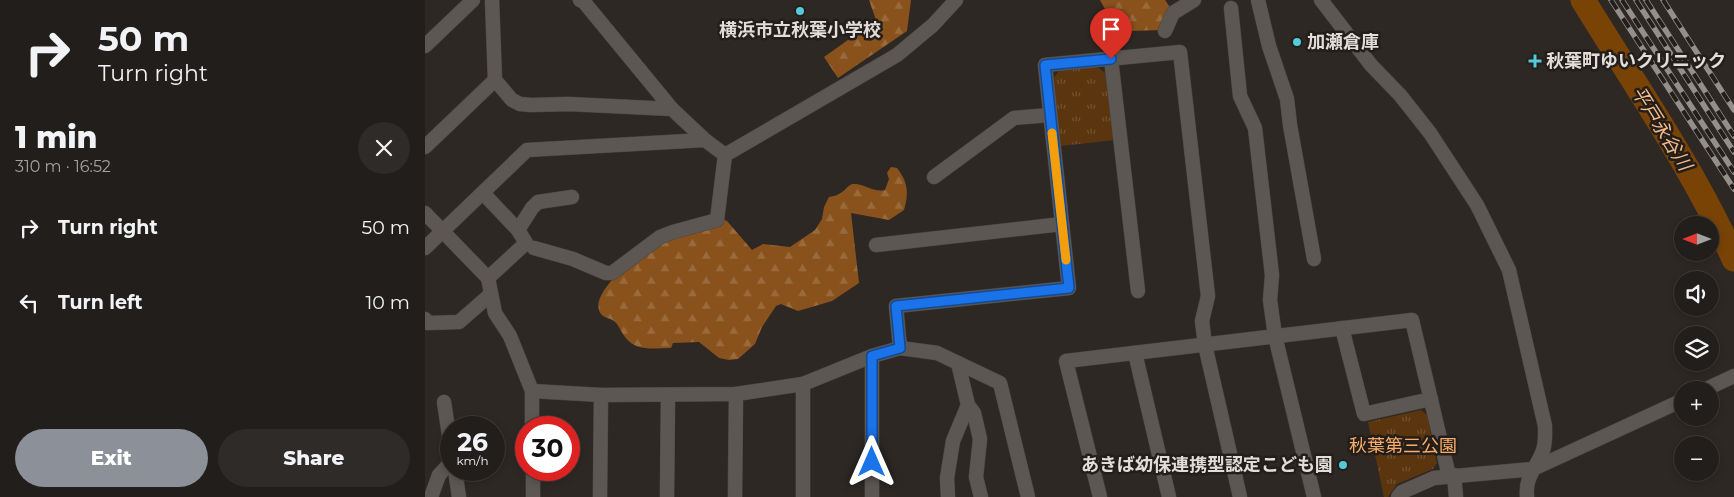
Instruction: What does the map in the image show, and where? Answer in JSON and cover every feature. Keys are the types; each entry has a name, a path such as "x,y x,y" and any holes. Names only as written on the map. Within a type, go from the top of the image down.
{"street":[{"path":"425,46 473,0"},
{"path":"492,0 495,80 512,100 520,104 531,105 613,105 672,109"},
{"path":"580,0 672,109 705,140 725,155"},
{"path":"725,155 897,55 933,26 956,0"},
{"path":"1165,31 1173,13 1194,0"},
{"path":"1258,0 1269,46 1287,99 1314,260"},
{"path":"1321,0 1371,65 1400,95 1431,133 1477,205 1509,270 1545,426 1543,453 1527,483 1527,497"},
{"path":"1231,8 1240,96 1255,128 1272,275 1270,300 1275,336 1314,497"},
{"path":"900,348 896,306 1069,288 1045,65 1180,52 1208,296 1202,321 1205,345 1239,497"},
{"path":"1111,59 1138,292"},
{"path":"425,147 495,80"},
{"path":"934,177 1014,118 1050,115"},
{"path":"425,248 527,150 705,140"},
{"path":"483,193 530,245 573,258 606,273 613,273 660,238 673,232 717,220 725,155"},
{"path":"518,230 538,202 572,197"},
{"path":"425,214 488,278 495,314 510,336 533,391 532,416"},
{"path":"876,245 1062,224"},
{"path":"488,278 530,245"},
{"path":"425,319 428,322 459,322 491,294"},
{"path":"1100,497 1067,361 1412,320 1456,497"},
{"path":"1342,328 1364,414 1431,399"},
{"path":"533,391 601,395 736,394 803,384 872,356 900,348 937,353 1000,383 1028,497"},
{"path":"1135,353 1169,497"},
{"path":"872,356 872,497"},
{"path":"957,363 968,405 974,413 980,439 976,477 981,497"},
{"path":"1719,383 1734,376"},
{"path":"803,384 803,497"},
{"path":"735,497 736,394"},
{"path":"600,497 601,395"},
{"path":"667,497 668,395"},
{"path":"444,402 446,416"},
{"path":"1398,497 1402,492 1434,478 1533,469 1674,404"},
{"path":"948,497 947,478 953,442 968,405"},
{"path":"431,497 440,474"},
{"path":"457,481 459,497"},
{"path":"533,481 533,497"}],"green space":[{"path":"869,0 911,0 907,31 838,78 824,57 876,20"},
{"path":"1100,0 1165,0 1172,10 1162,30 1130,31 1129,26 1118,23 1111,18"},
{"path":"1096,66 1105,73 1115,140 1061,146 1053,79 1059,71"},
{"path":"891,167 897,168 905,183 907,198 904,210 889,220 851,213 859,283 832,301 798,311 781,304 776,306 762,327 755,344 738,359 719,358 699,342 673,343 671,348 640,347 629,342 614,321 601,314 598,305 609,283 644,251 663,239 721,218 727,221 752,250 763,244 790,247 815,230 822,219 824,207 829,197 839,194 853,184 881,191 885,190 889,179 887,173"},
{"name":"秋葉第三公園","path":"1421,410 1427,415 1437,463 1433,469 1397,484 1388,497 1384,497 1368,422"}],"waterway":[{"name":"平戸永谷川","path":"1583,0 1682,159 1734,259"}],"railway":[{"path":"1611,0 1734,189"},
{"path":"1622,0 1734,172"},
{"path":"1636,0 1734,152"},
{"path":"1646,0 1734,136"},
{"path":"1663,0 1734,110"}],"slow traffic":[{"path":"1052,133 1066,260"}],"place":[{"name":"横浜市立秋葉小学校","path":"800,11"},
{"name":"加瀬倉庫","path":"1297,42"},
{"name":"秋葉町ゆいクリニック","path":"1535,61"},
{"name":"あきば幼保連携型認定こども園","path":"1343,465"}],"route":[{"path":"872,462 872,356 900,348 896,306 1069,288 1045,65 1111,59"}]}
